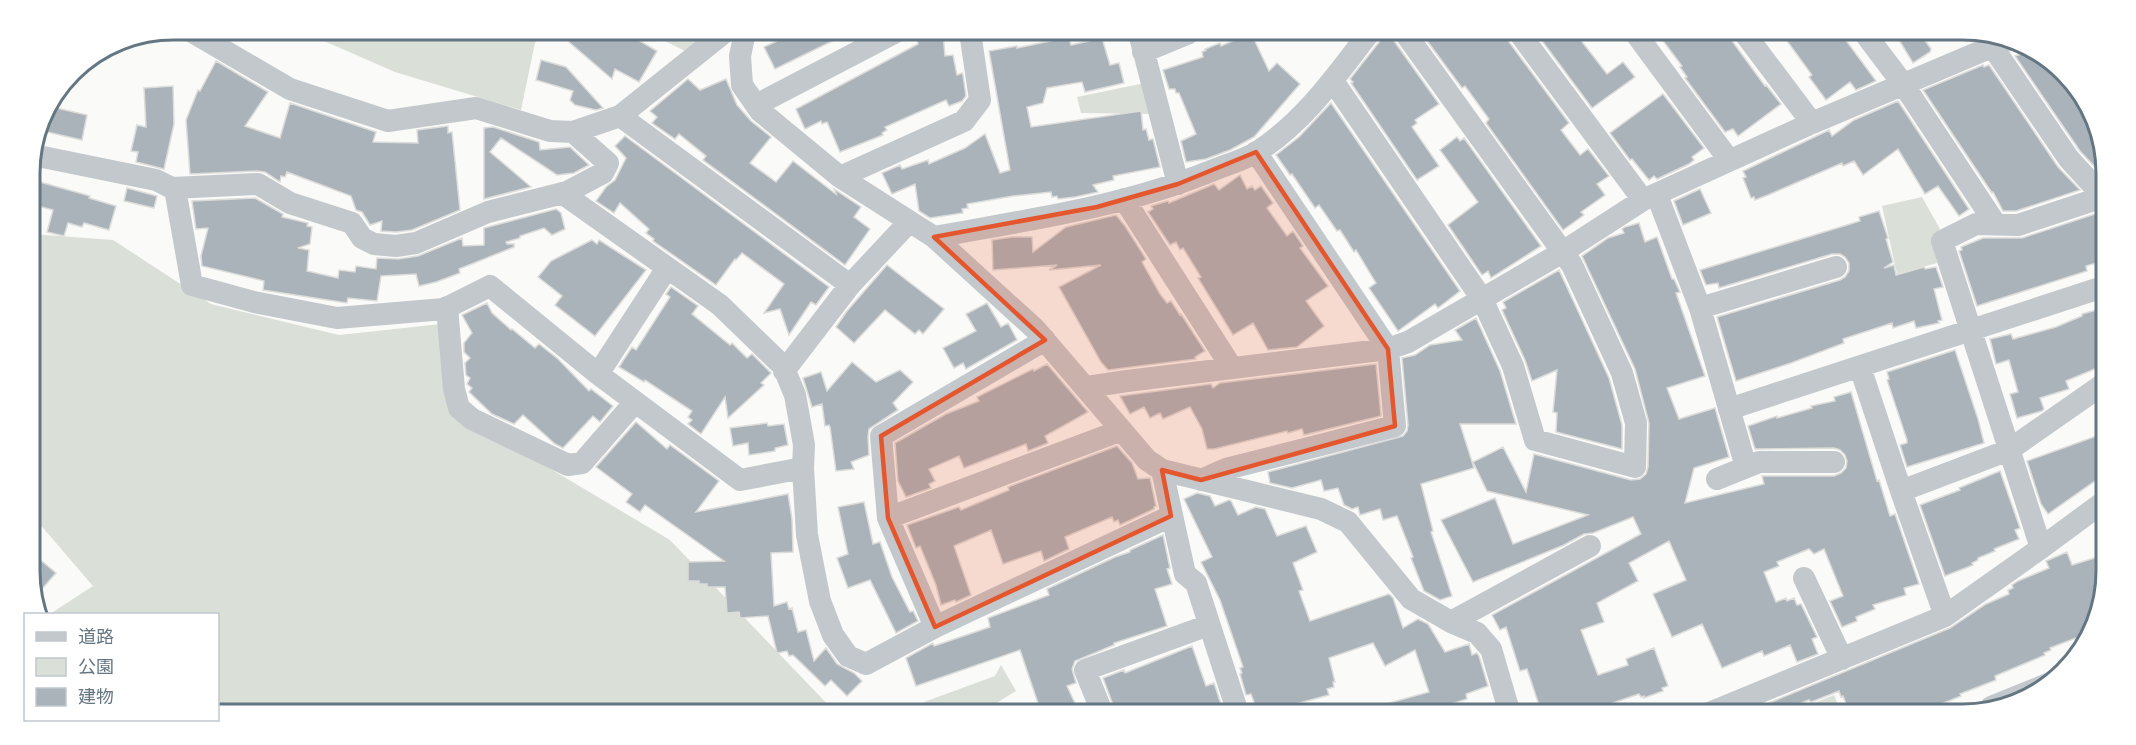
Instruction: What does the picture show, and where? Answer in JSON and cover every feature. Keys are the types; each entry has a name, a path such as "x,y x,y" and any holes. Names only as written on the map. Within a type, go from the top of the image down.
{"street":[{"path":"934,237 1096,207 1178,184 1256,152 1300,118 1333,81 1363,40"},
{"path":"1333,81 1482,299 1514,366 1535,440 1635,467 1636,423 1622,373 1572,265 1561,253 1410,40"},
{"path":"1525,40 1650,197 1700,308 1746,467"},
{"path":"1641,40 1729,160"},
{"path":"1750,40 1812,123"},
{"path":"1870,40 1903,84 1995,224"},
{"path":"208,41 290,89 388,122 476,108 550,131 573,132 620,116 714,41"},
{"path":"743,41 740,56 742,85 760,111 840,177 934,237 1045,340 1147,460 1162,470 1321,509 1348,522 1411,599 1451,622 1477,633 1491,649 1507,704"},
{"path":"756,105 880,41"},
{"path":"840,177 964,121 980,100 971,41"},
{"path":"1141,42 1178,184"},
{"path":"1087,387 1388,349 1408,342 1561,253 1650,197 1812,123 1996,45"},
{"path":"2002,47 2069,159 2096,189"},
{"path":"620,116 850,285"},
{"path":"42,157 156,180 175,189 258,184 290,203 352,223 362,238 374,244 396,246 416,243 488,212 562,193 603,172 608,163 573,132"},
{"path":"1201,480 1226,469 1395,426 1388,349 1256,152"},
{"path":"175,189 192,285 254,302 337,318 447,307 490,286 598,374 740,480 803,468"},
{"path":"562,193 720,305 783,366 795,395 804,446 807,535 820,601 833,635 848,656 866,664 935,627 1171,516"},
{"path":"1124,199 1232,368"},
{"path":"2041,548 1942,241 1976,224 2018,225 2096,199"},
{"path":"784,370 850,285 909,222"},
{"path":"1700,308 1836,267"},
{"path":"598,374 667,268"},
{"path":"1729,409 2096,289"},
{"path":"447,307 454,389 459,408 472,419 568,465 582,463 635,402"},
{"path":"935,627 888,518 881,436 1045,340"},
{"path":"1860,367 1945,616"},
{"path":"1901,491 2009,450 2096,389"},
{"path":"888,518 1122,430"},
{"path":"1717,478 1759,462 1834,462"},
{"path":"1162,470 1185,573 1196,584 1235,704"},
{"path":"1732,704 1945,616 2096,507"},
{"path":"1451,622 1590,546"},
{"path":"1804,578 1842,659"},
{"path":"1099,704 1085,670 1209,625"}],"highlighted area":[{"path":"1256,152 1388,349 1395,426 1201,480 1162,470 1171,516 935,627 888,518 881,436 1045,340 934,237 1097,207 1178,184"}],"green space":[{"path":"324,41 537,41 521,110 395,72"},
{"path":"664,41 702,41 687,52"},
{"path":"1145,83 1152,114 1081,113 1077,97"},
{"path":"1922,197 1940,229 1934,241 1937,263 1897,274 1882,206"},
{"path":"41,235 113,240 211,304 339,335 441,324 465,418 670,540 827,704 219,704 219,613 52,613 93,586 40,524"},
{"path":"1001,665 1016,691 995,704 925,704 924,702 995,676"},
{"path":"1834,695 1838,704 1812,704"}],"building":[{"path":"1070,40 1071,45 1103,40 1110,65 1119,63 1124,83 1085,92 1082,82 1047,88 1043,103 1027,107 1031,127 1141,111 1143,130 1146,129 1149,140 1153,139 1160,167 1113,176 1114,180 1093,185 1098,192 1058,199 1057,196 1052,197 1051,192 1013,196 967,204 968,208 962,209 963,213 930,218 919,211 915,184 892,194 882,173 900,165 902,169 928,160 929,164 965,148 985,134 1000,173 1010,170 989,51 1017,46 1017,48 1052,41"},
{"path":"1234,40 1255,40 1269,71 1277,63 1300,84 1254,137 1230,150 1206,159 1186,162 1181,141 1196,134 1179,93 1176,93 1175,89 1169,89 1163,70 1203,57 1202,52 1205,49 1220,43 1221,46"},
{"path":"1394,40 1439,104 1415,120 1417,123 1412,127 1439,166 1417,180 1351,83 1353,82 1350,79 1380,41"},
{"path":"1427,40 1509,40 1569,123 1561,130 1580,155 1588,149 1609,176 1597,184 1605,195 1581,212 1584,215 1563,230 1486,123 1489,119 1465,86 1462,88"},
{"path":"1542,40 1581,40 1607,74 1623,62 1635,77 1592,108"},
{"path":"1663,40 1731,40 1781,104 1738,136 1733,129 1725,132 1685,78 1687,77 1680,67 1682,66"},
{"path":"1786,40 1846,40 1876,81 1856,90 1850,82 1826,100 1809,77 1812,75"},
{"path":"1899,40 1925,40 1931,49 1913,63"},
{"path":"640,41 657,51 639,82 615,69 612,79 569,42"},
{"path":"778,41 833,41 775,69 764,47"},
{"path":"918,41 944,41 945,56 953,55 957,75 962,73 963,75 966,96 962,101 949,106 946,100 885,127 887,130 882,133 883,135 840,152 827,122 822,124 821,121 805,129 796,109 918,44"},
{"path":"2021,54 2044,68 2068,92 2078,107 2088,131 2095,167 2080,151 2015,56"},
{"path":"541,60 566,67 603,108 596,110 575,105 570,100 573,91 536,80"},
{"path":"216,61 268,92 245,126 280,138 290,103 376,132 373,142 418,143 417,130 448,126 448,133 452,132 460,210 412,230 381,231 382,221 370,225 362,212 356,210 351,196 287,172 285,177 281,176 280,182 265,172 257,171 190,174 186,120 198,90 200,91"},
{"path":"1983,65 1984,67 1989,65 2058,167 2080,190 2016,211 2003,211 1993,192 1923,90"},
{"path":"688,79 700,90 726,79 737,105 751,121 771,137 750,163 776,182 793,161 837,195 834,189 861,207 854,217 870,229 845,265 703,160 706,156 679,134 675,139 652,123 657,117 650,111"},
{"path":"173,86 174,124 164,169 136,162 138,152 131,151 137,125 146,127 144,88"},
{"path":"1663,94 1704,148 1692,157 1694,160 1689,164 1657,179 1654,176 1649,180 1632,159 1630,160 1610,133"},
{"path":"1898,101 1969,209 1959,216 1938,186 1925,194 1898,149 1863,175 1854,161 1843,166 1842,163 1755,200 1754,197 1751,198 1743,178 1746,177 1743,171 1829,130 1832,136 1854,120"},
{"path":"1331,103 1460,291 1438,308 1435,304 1398,331 1369,288 1376,283 1356,250 1354,252 1340,230 1337,231 1319,205 1315,208 1276,155 1299,137"},
{"path":"57,108 87,115 82,140 48,132"},
{"path":"493,127 539,142 540,150 570,147 589,165 574,173 557,175 501,138 490,152 531,187 484,199 484,128"},
{"path":"625,136 829,287 816,305 811,302 789,335 780,309 764,313 784,284 742,253 716,285 653,241 654,239 646,233 649,229 620,203 614,213 596,201 606,187 615,180 626,158 615,146"},
{"path":"1457,137 1460,141 1464,138 1541,246 1491,278 1488,271 1482,275 1448,225 1478,202 1440,150"},
{"path":"1240,175 1247,189 1252,186 1255,190 1261,186 1273,203 1267,208 1287,236 1293,231 1303,246 1300,248 1328,286 1306,301 1324,326 1297,347 1268,350 1253,323 1233,335 1198,278 1201,277 1183,248 1180,250 1176,242 1170,245 1148,212 1153,209 1151,206 1168,201 1169,203 1214,184 1219,190"},
{"path":"41,182 116,206 109,230 84,223 82,227 68,223 64,236 47,232 53,210 41,207"},
{"path":"127,188 157,196 154,208 124,201"},
{"path":"1700,189 1711,213 1683,225 1674,201"},
{"path":"255,198 283,214 282,217 308,223 307,226 312,227 310,244 298,248 309,250 307,271 338,278 339,270 355,272 356,266 376,269 377,258 398,259 418,256 462,238 463,246 484,245 484,228 556,209 561,213 565,229 552,235 544,228 520,236 520,238 506,242 514,244 514,247 459,269 460,273 436,282 419,286 416,274 381,276 377,301 348,298 347,303 263,290 264,281 202,266 201,256 208,228 196,229 192,201"},
{"path":"1879,211 1893,262 1884,268 1894,265 1896,275 1924,267 1925,269 1936,267 1943,287 1934,289 1942,320 1938,321 1939,323 1916,328 1914,321 1893,328 1892,323 1843,339 1844,343 1791,363 1736,381 1717,317 1840,280 1849,271 1849,263 1840,254 1832,254 1719,288 1718,283 1706,285 1700,270 1860,221 1859,217"},
{"path":"2096,214 2096,263 2086,266 2087,271 1977,306 1959,251 1962,250 1961,247 1983,238 2022,238"},
{"path":"1116,215 1146,259 1142,262 1160,294 1167,303 1171,301 1205,351 1195,357 1196,359 1108,370 1101,362 1059,287 1101,265 1049,270 1057,265 993,270 992,240 1032,237 1033,252 1066,227"},
{"path":"1639,223 1645,242 1657,237 1672,279 1680,292 1676,293 1705,376 1667,388 1679,419 1715,408 1729,457 1694,468 1685,503 1764,484 1762,476 1834,476 1841,473 1846,468 1847,461 1840,450 1834,448 1755,449 1748,426 1812,408 1811,406 1835,401 1834,397 1851,392 1877,481 1879,480 1890,516 1895,514 1919,584 1904,588 1906,595 1873,605 1875,609 1856,617 1857,621 1842,627 1830,601 1843,596 1824,549 1814,554 1809,549 1777,562 1779,566 1764,572 1776,602 1794,598 1797,605 1801,604 1817,637 1812,639 1818,654 1797,662 1790,645 1764,656 1762,651 1722,668 1702,624 1672,637 1653,594 1686,580 1669,541 1629,563 1638,581 1597,603 1604,622 1581,630 1598,675 1628,665 1626,659 1654,648 1668,686 1662,688 1663,691 1644,698 1639,694 1610,704 1539,704 1527,669 1520,671 1506,627 1500,630 1492,615 1641,534 1633,517 1593,533 1584,534 1564,545 1473,582 1441,520 1495,498 1513,544 1588,515 1487,491 1473,462 1503,447 1526,492 1534,454 1631,480 1640,479 1646,474 1649,423 1635,369 1582,256 1608,238 1624,233 1622,229"},
{"path":"592,240 597,244 599,240 646,270 595,336 555,305 562,296 538,277 551,261"},
{"path":"887,265 944,309 923,334 919,330 915,334 885,310 854,343 836,327"},
{"path":"1559,270 1609,378 1622,425 1622,449 1556,432 1557,413 1553,412 1557,370 1532,381 1502,310 1506,308 1503,302"},
{"path":"671,287 698,306 692,314 730,345 732,343 747,358 752,354 771,373 761,383 764,385 728,418 725,397 701,434 688,424 692,420 688,417 692,411 645,380 644,382 619,367 632,347 636,350 670,297 666,294"},
{"path":"487,303 492,313 511,330 535,348 539,344 558,359 589,391 591,389 613,406 600,422 593,416 563,448 555,444 523,415 514,424 492,414 469,392 472,388 467,384 470,378 466,375 465,363 470,358 464,352 464,343 472,333 462,315"},
{"path":"987,303 1001,327 1008,323 1017,340 966,369 963,363 954,368 943,348 976,331 966,314"},
{"path":"2096,310 2096,368 2066,381 2069,389 2040,398 2044,409 2042,411 2017,418 2010,394 2018,392 2009,360 1996,364 1990,339 2011,334 2013,339 2056,327 2082,314"},
{"path":"1476,318 1500,371 1516,424 1460,424 1474,468 1421,484 1433,531 1431,532 1452,596 1440,600 1424,591 1397,516 1383,520 1380,509 1360,515 1358,507 1352,509 1344,505 1338,488 1324,491 1321,480 1292,488 1270,483 1268,472 1403,436 1408,425 1402,358 1415,355 1430,345 1462,340 1455,330"},
{"path":"1955,350 1984,443 1907,467 1900,445 1907,443 1907,440 1887,380 1889,379 1887,372"},
{"path":"852,362 876,382 900,370 913,382 893,403 898,410 869,429 869,455 851,462 854,469 836,471 830,427 825,426 822,404 812,407 803,378 821,372 827,391"},
{"path":"1047,364 1088,412 1045,436 1048,443 1028,451 1026,444 964,468 959,456 929,469 935,481 929,484 931,488 906,497 898,481 895,443 946,414 979,401 977,397"},
{"path":"1376,364 1381,416 1304,435 1302,429 1288,433 1287,431 1214,449 1207,449 1202,429 1190,407 1163,419 1160,413 1150,418 1144,407 1130,414 1120,396 1211,384 1213,388 1220,383"},
{"path":"636,422 667,449 670,445 719,481 696,512 788,494 792,519 793,552 771,553 774,606 787,602 789,609 792,608 798,632 806,630 814,661 826,648 837,664 854,673 862,681 847,696 831,680 825,686 793,655 789,656 787,651 777,653 768,616 740,618 739,612 727,613 725,587 707,587 707,584 699,584 699,581 688,581 688,562 724,561 645,505 640,512 626,502 632,494 596,467"},
{"path":"767,423 768,426 784,424 788,445 775,448 775,451 749,455 748,443 733,446 730,428"},
{"path":"2096,436 2096,480 2048,514 2041,504 2027,461"},
{"path":"1117,446 1132,463 1138,479 1150,478 1156,506 1154,509 1120,525 1118,520 1114,522 1112,517 1065,537 1069,549 1044,561 1041,551 1003,564 991,530 954,546 971,595 956,602 955,600 941,605 936,585 920,546 916,548 907,525 959,507 961,510 1009,490 1008,487"},
{"path":"2000,471 2020,528 2015,530 2019,539 1978,558 1972,563 1973,565 1945,576 1920,505 1960,490 1959,488"},
{"path":"1197,493 1210,496 1215,506 1229,500 1238,515 1256,507 1265,509 1277,536 1306,526 1317,552 1293,563 1303,590 1299,591 1310,621 1389,594 1393,598 1403,628 1418,619 1428,624 1445,652 1469,644 1472,655 1477,653 1479,656 1488,686 1466,694 1467,699 1451,704 1386,704 1429,692 1415,650 1385,666 1373,643 1329,658 1335,682 1333,682 1334,687 1327,689 1329,695 1295,704 1255,704 1251,694 1246,695 1240,674 1242,673 1240,668 1243,667 1220,600 1201,562 1212,557 1184,499"},
{"path":"864,502 873,544 880,542 892,577 910,612 913,611 918,621 896,633 870,580 848,588 837,558 848,554 838,507"},
{"path":"1163,535 1170,568 1167,569 1172,584 1155,589 1167,626 1114,643 1114,645 1075,661 1072,669 1076,683 1067,686 1075,704 1038,704 1020,650 916,686 906,658 933,643 934,646 990,627 988,618 1049,595 1047,589 1130,552"},
{"path":"2067,552 2072,565 2096,558 2091,606 2082,630 2078,637 2050,648 2051,650 2044,653 2045,655 1995,676 1996,680 1941,704 1846,704 1839,691 1811,702 1809,700 1799,704 1769,704 1950,628 1986,604 2009,594 2008,590 2013,588 2012,585 2018,581 2049,568 2046,561"},
{"path":"40,560 56,573 42,589"},
{"path":"1192,646 1206,686 1214,683 1221,704 1113,704 1103,678 1124,670 1125,673"}]}
